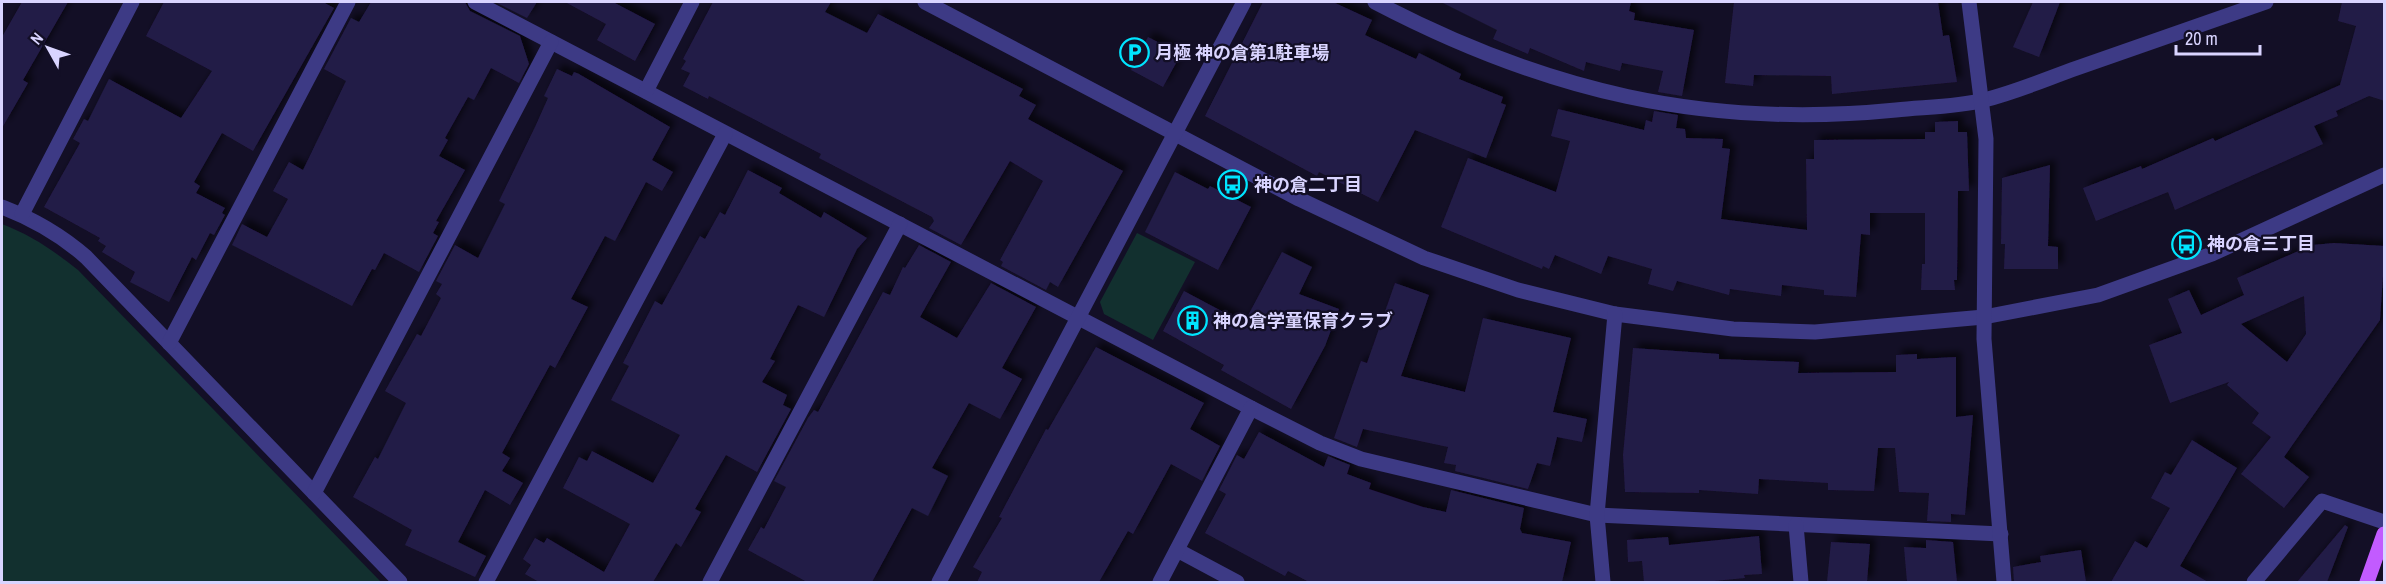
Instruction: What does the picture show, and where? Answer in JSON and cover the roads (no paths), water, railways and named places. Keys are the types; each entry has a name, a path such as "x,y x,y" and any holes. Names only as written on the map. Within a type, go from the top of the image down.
{"main road":[{"path":"2367,582 2385,534"}],"street":[{"path":"22,214 132,2"},
{"path":"169,343 348,2"},
{"path":"475,2 1251,408 1320,443 1361,459 1597,514 2001,534"},
{"path":"646,91 692,2"},
{"path":"925,2 1310,204 1424,258 1518,290 1615,314 1732,329 1815,332 1984,317 2098,295 2212,254 2385,175"},
{"path":"939,582 1244,2"},
{"path":"1375,2 1454,41 1515,66 1630,98 1713,111 1773,116 1875,112 1983,101 2266,2"},
{"path":"1969,2 1986,139 1984,317 2004,582"},
{"path":"314,492 552,42"},
{"path":"486,582 725,134"},
{"path":"2,207 22,214 60,235 80,251 400,582"},
{"path":"710,582 900,224"},
{"path":"1604,582 1597,514 1615,314"},
{"path":"1160,582 1251,408"},
{"path":"2254,582 2322,501 2385,522"},
{"path":"1796,525 1801,582"},
{"path":"1177,549 1237,582"}],"place":[{"name":"月極 神の倉第1駐車場","path":"1134,53"},
{"name":"神の倉二丁目","path":"1233,185"},
{"name":"神の倉三丁目","path":"2186,244"},
{"name":"神の倉学童保育クラブ","path":"1192,321"}]}
